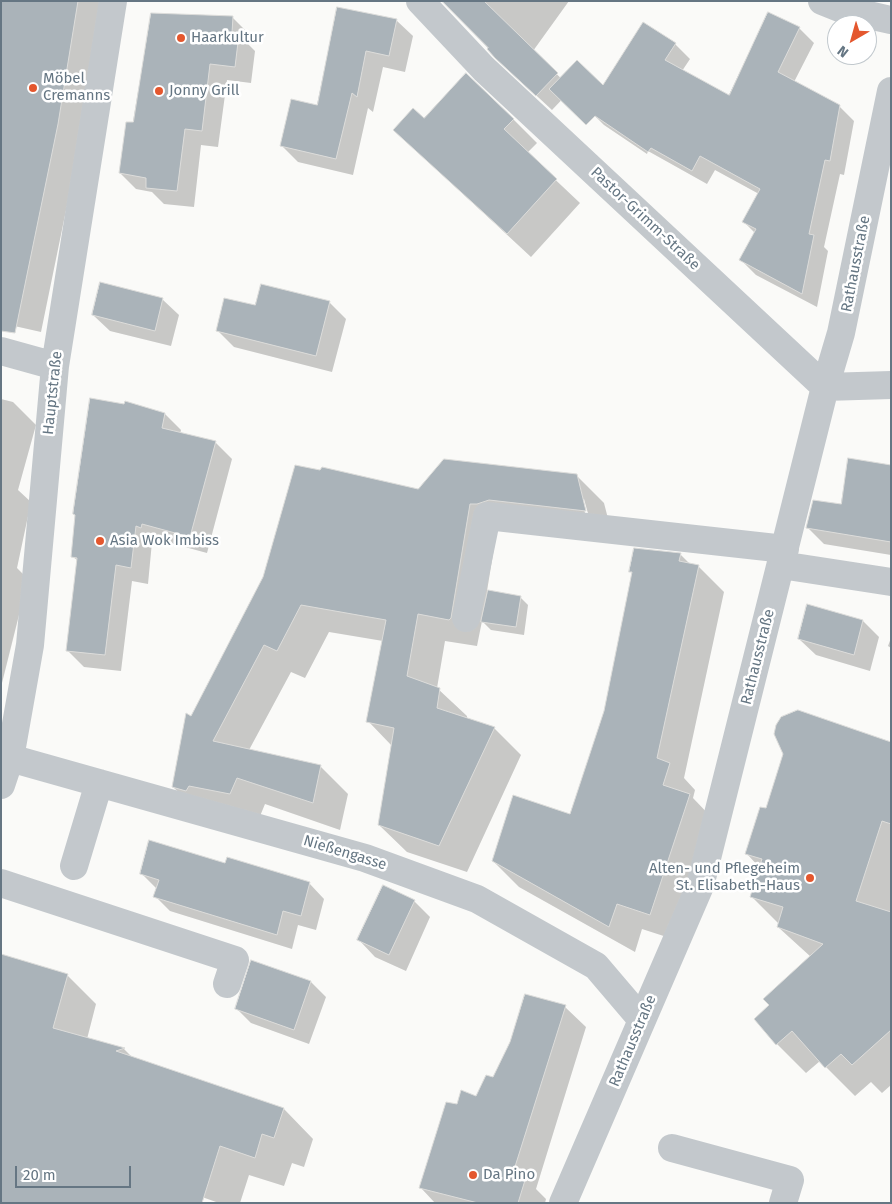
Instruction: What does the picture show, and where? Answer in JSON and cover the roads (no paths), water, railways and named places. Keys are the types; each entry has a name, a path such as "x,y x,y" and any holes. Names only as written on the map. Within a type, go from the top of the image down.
{"street":[{"name":"Hauptstraße","path":"1,785 10,758 30,645 55,366 113,1"},
{"name":"Pastor-Grimm-Straße","path":"420,1 484,69 825,387"},
{"path":"822,1 842,9 891,20"},
{"name":"Rathausstraße","path":"563,1203 700,886 825,387 842,333 891,91"},
{"path":"1,351 55,366"},
{"path":"825,387 891,385"},
{"path":"466,618 487,516 783,557 891,582"},
{"name":"Nießengasse","path":"10,758 365,858 477,899 596,966 642,1020"},
{"path":"74,866 99,783"},
{"path":"1,883 235,960 227,984"},
{"path":"672,1148 790,1180 783,1203"}],"place":[{"name":"Haarkultur","path":"181,38"},
{"name":"Möbel Cremanns","path":"33,88"},
{"name":"Jonny Grill","path":"159,91"},
{"name":"Asia Wok Imbiss","path":"100,541"},
{"name":"Alten- und Pflegeheim St. Elisabeth-Haus","path":"810,878"},
{"name":"Da Pino","path":"473,1175"}]}
